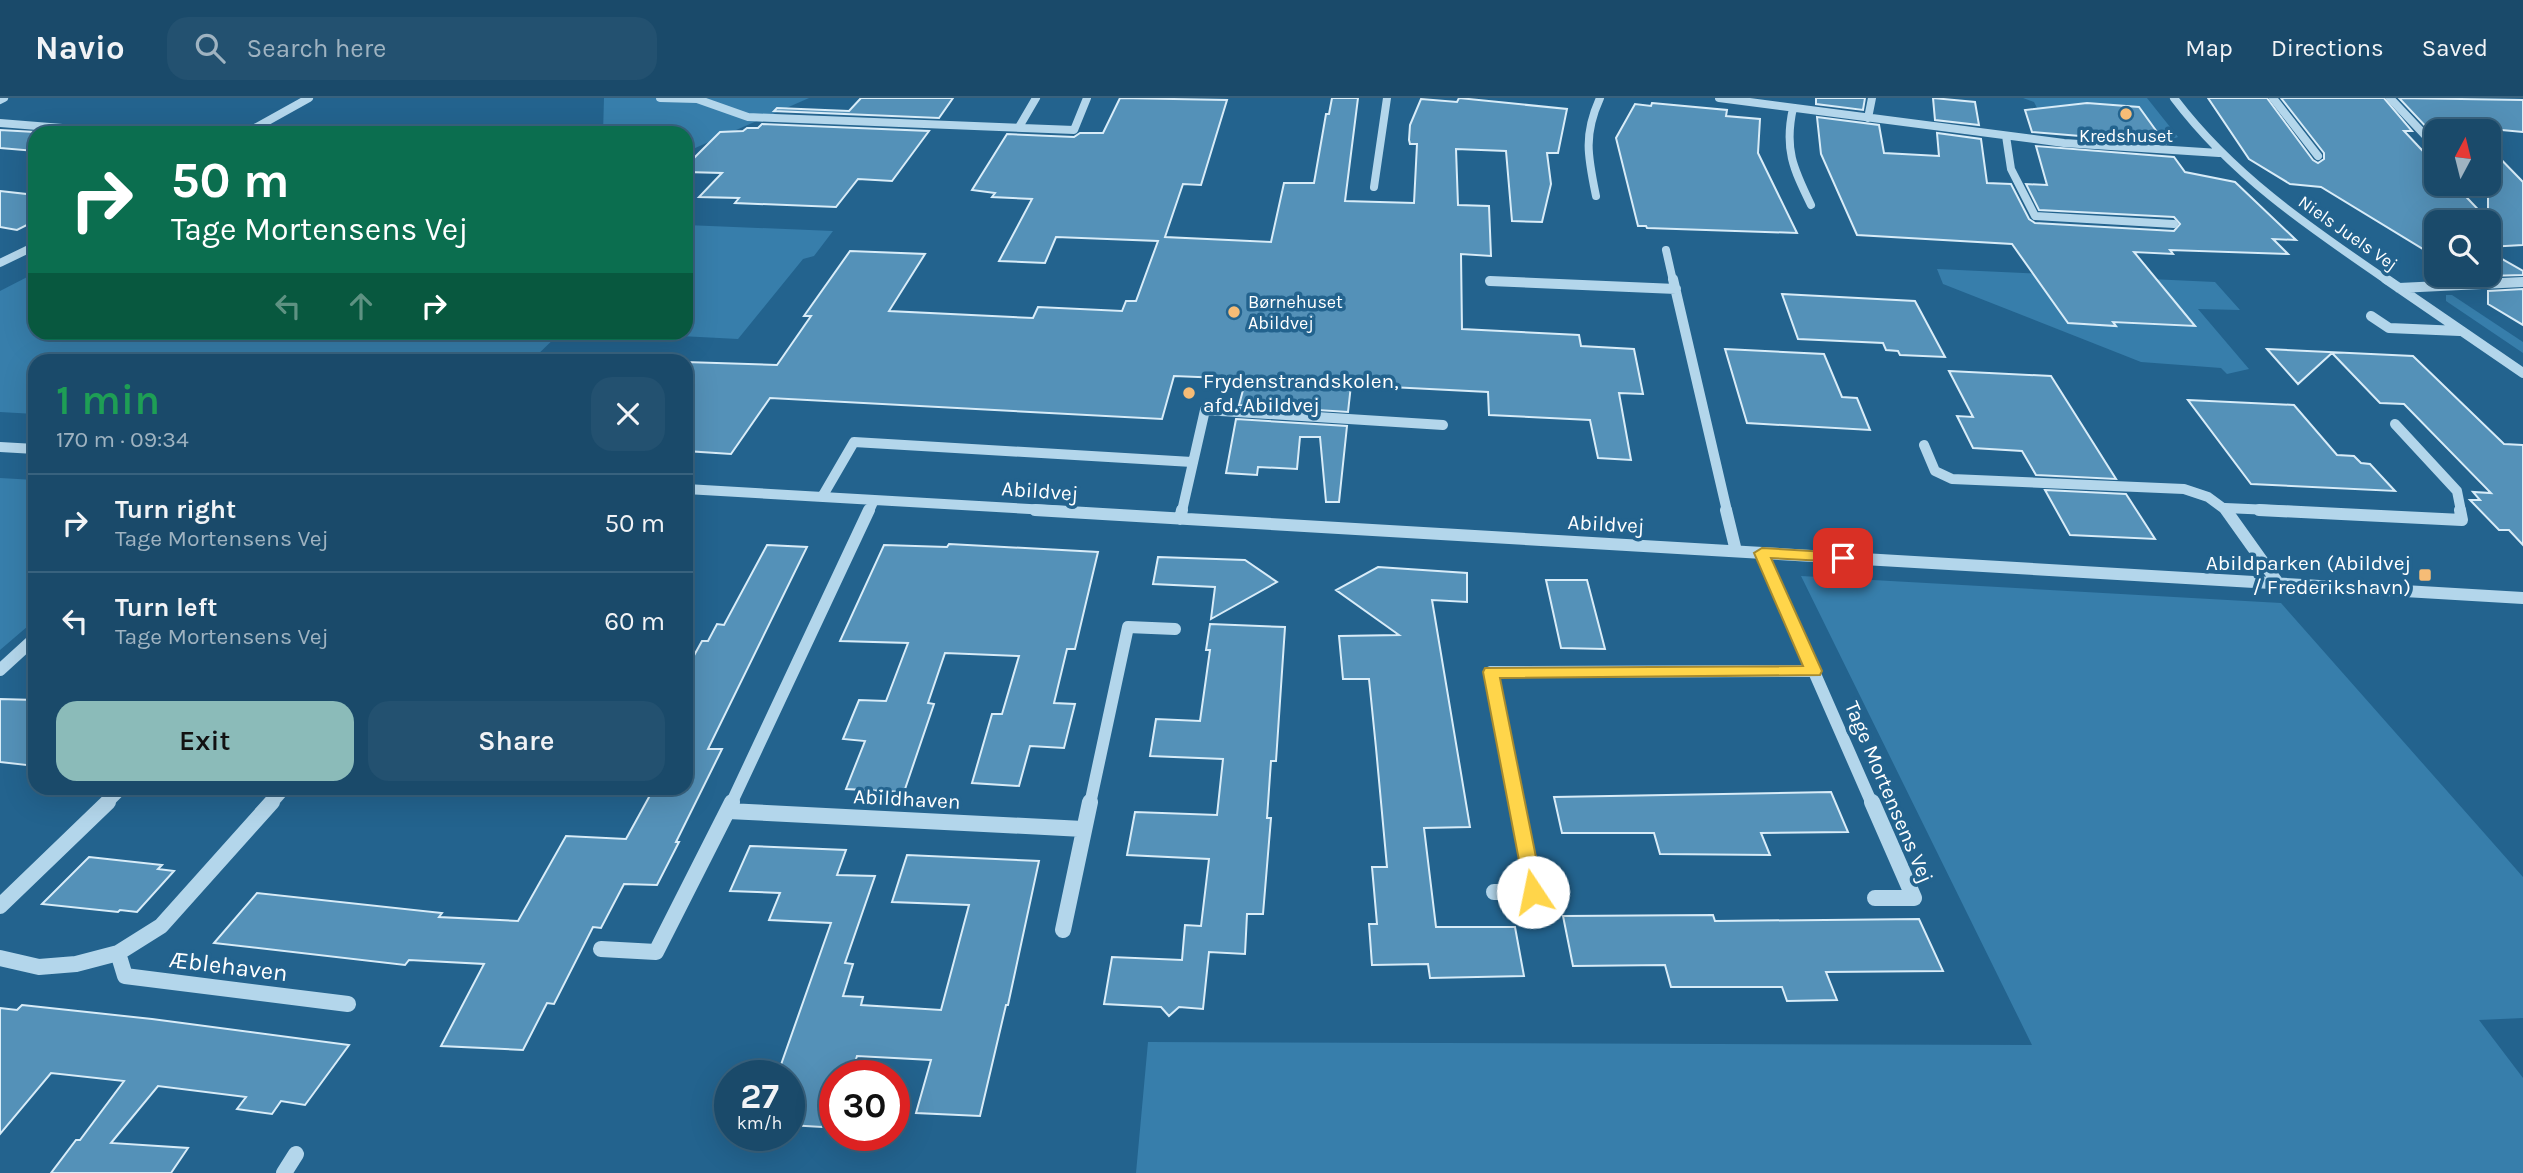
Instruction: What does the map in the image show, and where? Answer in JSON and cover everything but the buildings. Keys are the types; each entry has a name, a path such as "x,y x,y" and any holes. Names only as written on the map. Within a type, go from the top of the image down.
{"street":[{"path":"259,126 309,98"},
{"path":"660,98 697,99 748,117 1074,130 1087,98"},
{"path":"1019,127 1036,98"},
{"path":"1374,187 1387,98"},
{"path":"1596,196 1586,137 1589,121 1600,98"},
{"path":"1719,98 2006,136 2118,148 2219,153"},
{"path":"1868,118 1872,98"},
{"name":"Niels Juels Vej","path":"2174,98 2219,153 2293,215 2523,373"},
{"path":"2273,98 2318,156"},
{"path":"2390,98 2424,134"},
{"path":"1793,108 1786,134 1787,145 1811,205"},
{"path":"0,123 37,126"},
{"path":"2006,136 2006,156 2012,176 2035,216 2174,224"},
{"path":"0,263 28,249"},
{"path":"1666,250 1736,551"},
{"path":"1490,281 1676,289"},
{"path":"2399,288 2523,282"},
{"path":"2371,316 2389,328 2461,331"},
{"path":"1180,519 1205,410 1443,425"},
{"path":"2225,508 2462,520 2457,491 2395,424"},
{"path":"822,497 854,442 1192,462"},
{"path":"1924,445 1936,471 1952,478 2184,489 2208,497 2225,508 2278,583"},
{"path":"0,447 28,449"},
{"name":"Abildvej","path":"693,489 2523,598"},
{"path":"601,949 656,952 728,811 874,500"},
{"name":"Tage Mortensens Vej","path":"1762,553 1914,898 1875,898"},
{"path":"1063,930 1128,627 1175,629"},
{"path":"0,670 28,644"},
{"path":"1494,892 1533,892 1491,672 1814,671"},
{"path":"0,906 115,795"},
{"name":"Æblehaven","path":"0,958 39,967 76,964 118,954 161,926 279,795"},
{"name":"Abildhaven","path":"728,811 1083,829"},
{"name":"Æblehaven","path":"118,954 124,976 348,1004"},
{"path":"284,1173 296,1154"}],"shaded area":[{"path":"604,98 809,98 693,149 693,126 603,126"},
{"path":"2023,98 2147,98 2178,137 2164,142 2128,140 2152,126 2140,107 2086,103 2038,110 2034,102"},
{"path":"693,225 833,231 814,256 803,259 738,339 693,337"},
{"path":"1937,269 2215,282 2240,310 2198,309 2249,369 2227,374 2221,368 2141,362 1943,284"},
{"path":"28,277 28,340 553,340 538,354 28,354 28,414 0,412 0,291"},
{"path":"2446,295 2452,295 2523,342 2523,353 2446,301"},
{"path":"0,478 28,480 28,626 0,650"},
{"path":"1801,576 2281,603 2523,877 2523,1018 2479,1020 2523,1078 2523,1173 1136,1173 1148,1042 2032,1045"}],"place":[{"name":"Kredshuset","path":"2126,114"},
{"name":"Børnehuset Abildvej","path":"1234,312"},
{"name":"Frydenstrandskolen, afd. Abildvej","path":"1189,393"},
{"name":"Abildparken (Abildvej / Frederikshavn)","path":"2425,575"}],"route":[{"path":"1533,892 1491,672 1814,671 1762,553 1843,558"}]}
